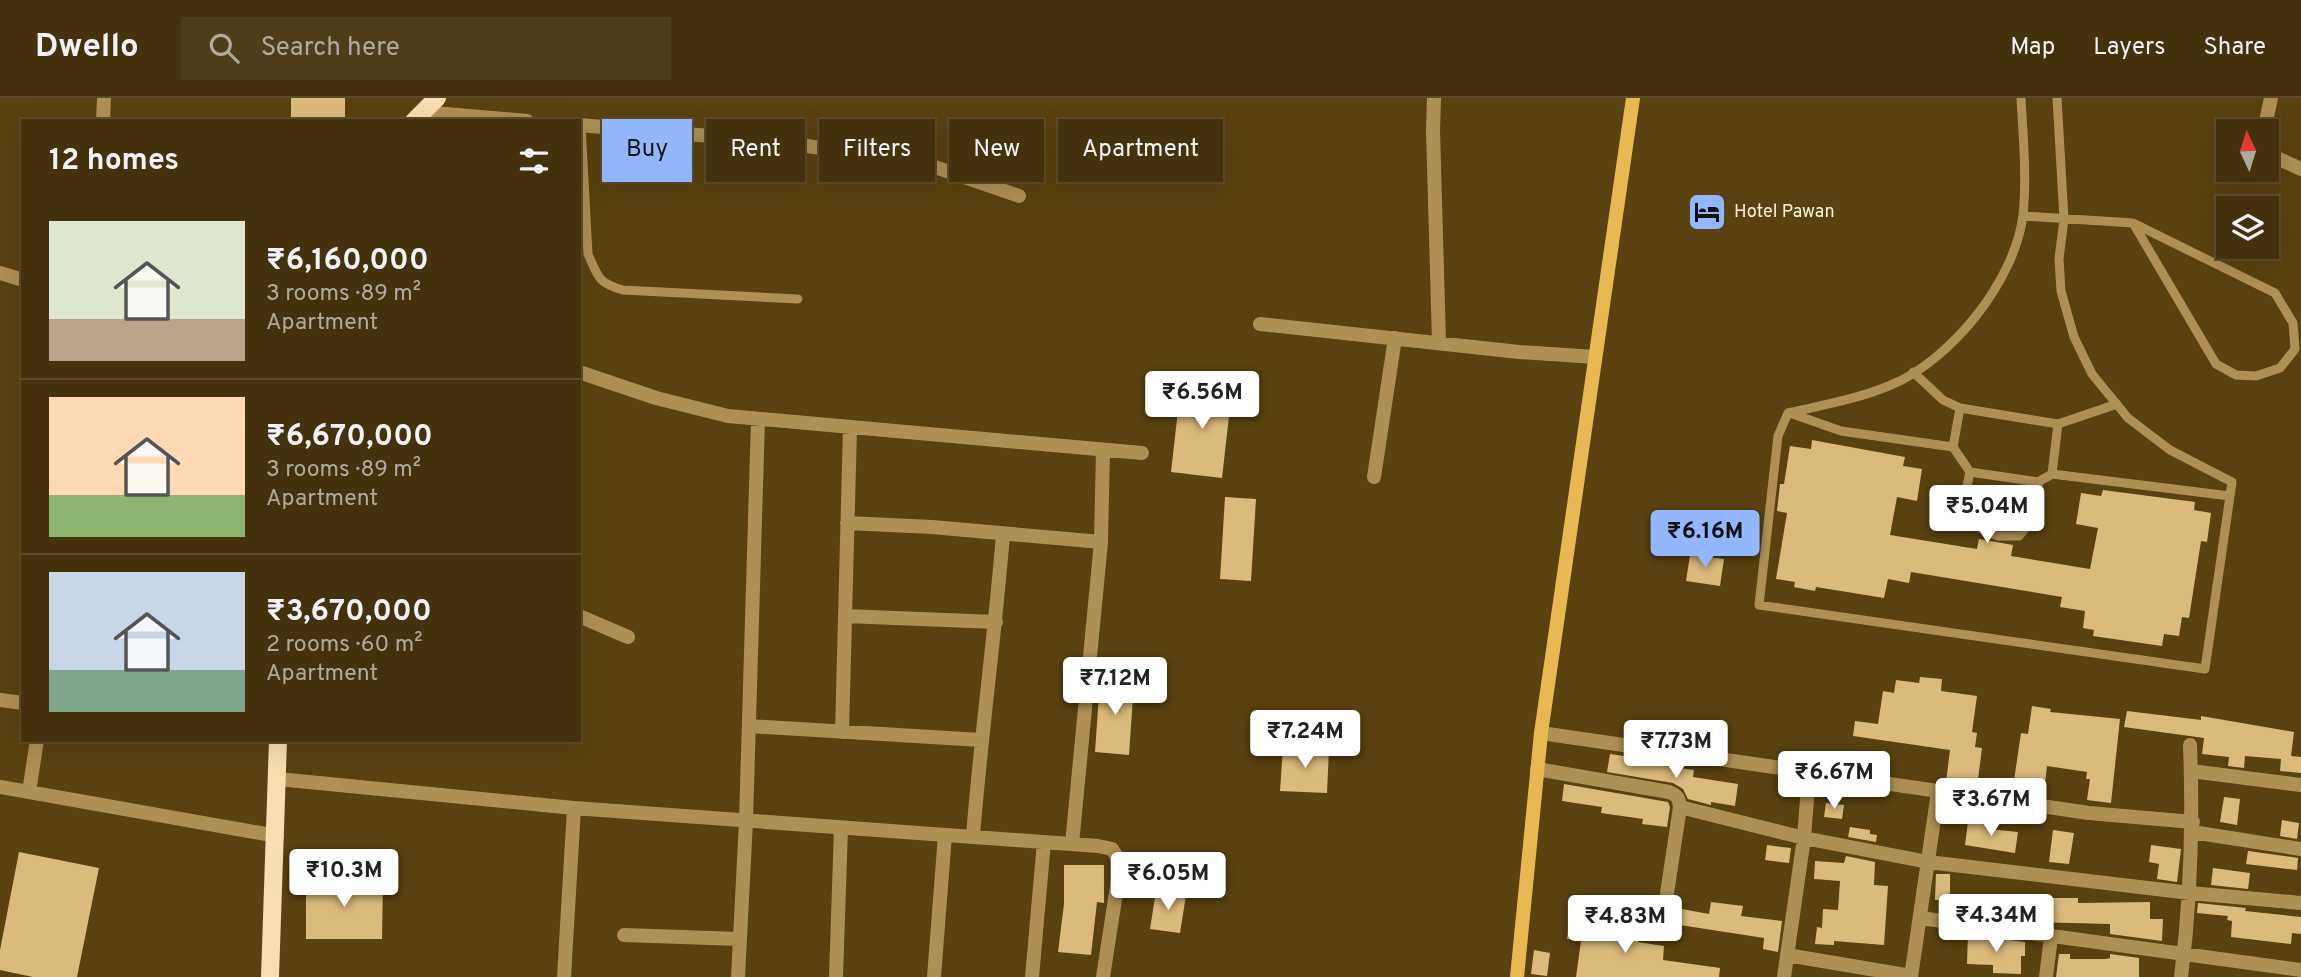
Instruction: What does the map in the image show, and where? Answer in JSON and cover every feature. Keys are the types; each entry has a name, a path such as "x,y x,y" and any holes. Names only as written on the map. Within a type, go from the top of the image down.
{"main road":[{"path":"419,116 437,98"},
{"path":"271,977 278,742"}],"street":[{"path":"103,119 104,98"},
{"path":"1434,98 1439,342"},
{"path":"1517,977 1541,733 1633,98"},
{"path":"2267,119 2271,98"},
{"path":"419,116 484,119"},
{"path":"581,125 782,142 929,165 1019,196"},
{"path":"2279,159 2301,169"},
{"path":"0,273 21,279"},
{"path":"1260,324 1519,352 1595,357"},
{"path":"1374,477 1395,338"},
{"path":"581,373 656,398 727,416 1142,453"},
{"path":"738,977 746,821 758,419"},
{"path":"842,732 850,428"},
{"path":"1072,844 1101,542 1103,450"},
{"path":"847,523 932,527 1101,542"},
{"path":"973,836 1003,534"},
{"path":"581,617 628,637"},
{"path":"845,617 996,622"},
{"path":"0,700 21,703"},
{"path":"749,726 981,740"},
{"path":"1541,733 1809,774 2192,827 2301,849"},
{"path":"29,792 37,742"},
{"path":"2181,977 2190,893 2190,745"},
{"path":"1537,769 1669,792 1679,800 1663,920"},
{"path":"2191,771 2301,785"},
{"path":"1784,977 1804,838 1809,774"},
{"path":"278,779 574,808 973,836 1112,849 1119,860 1119,873 1103,977"},
{"path":"0,787 277,836"},
{"path":"1787,955 1911,976 1938,792"},
{"path":"1680,807 1804,838 1928,862 2190,893 2301,903"},
{"path":"564,977 574,808"},
{"path":"836,977 841,828"},
{"path":"934,977 945,835"},
{"path":"1032,977 1044,842"},
{"path":"1920,918 2301,970"},
{"path":"624,935 740,939"},
{"path":"2046,977 2051,937"}],"lane":[{"path":"1788,413 1855,398 1893,384 1936,359 1962,332 1998,285 2012,255 2023,216 2021,98"},
{"path":"1788,413 1778,436 1759,605 2205,669 2232,482 2170,450 2128,418 2092,374 2074,337 2060,291 2059,259 2064,219 2057,98"},
{"path":"581,141 588,254 596,273 606,285 623,290 798,299"},
{"path":"2023,216 2133,222 2275,293 2293,323 2295,349 2280,368 2256,376 2236,375 2216,364 2133,222"},
{"path":"1913,372 1943,400 1960,408 2058,424 2116,404"},
{"path":"1960,408 1953,447 1970,472 1963,505 1970,524 1997,536 2019,536 2033,521 2039,502 2038,482"},
{"path":"1788,413 1841,431 1953,447"},
{"path":"2052,474 2058,424"},
{"path":"1970,472 2038,482 2052,474 2230,496"}],"building":[{"path":"291,98 345,98 345,119 291,119"},
{"path":"1181,384 1232,390 1222,478 1171,472"},
{"path":"1812,440 1905,457 1903,466 1922,469 1917,501 1897,497 1890,535 1977,549 1979,539 2013,545 2011,556 2090,569 2098,528 2076,524 2081,493 2101,496 2103,490 2195,502 2194,510 2211,513 2207,542 2201,541 2189,618 2182,617 2179,636 2164,634 2162,646 2093,636 2094,630 2083,628 2085,611 2060,607 2062,597 1911,572 1909,583 1888,579 1884,598 1816,587 1815,591 1794,587 1795,582 1776,579 1787,513 1777,511 1780,484 1784,484 1790,446 1811,449"},
{"path":"1225,497 1256,499 1251,581 1220,579"},
{"path":"1690,555 1724,559 1720,586 1686,581"},
{"path":"1920,677 1942,679 1941,691 1977,696 1972,732 1977,733 1975,747 1982,748 1977,787 1946,782 1950,750 1853,736 1855,721 1878,724 1883,691 1894,693 1896,680 1919,683"},
{"path":"1100,680 1134,682 1129,755 1095,752"},
{"path":"2032,706 2051,709 2050,712 2120,719 2111,803 2087,800 2090,779 2086,779 2087,772 2047,766 2044,792 2013,787 2021,733 2028,734"},
{"path":"2127,711 2201,720 2201,716 2294,732 2291,756 2301,757 2301,773 2280,771 2281,759 2245,756 2244,768 2228,766 2229,757 2202,754 2204,738 2124,727"},
{"path":"1283,747 1329,749 1327,793 1280,791"},
{"path":"1610,754 1652,760 1651,764 1694,770 1693,777 1738,784 1735,806 1711,802 1711,805 1688,799 1683,789 1673,783 1607,772"},
{"path":"1564,784 1668,802 1670,807 1667,827 1642,824 1643,819 1601,813 1602,807 1562,801"},
{"path":"2224,797 2240,799 2237,825 2220,822"},
{"path":"1826,803 1844,805 1842,819 1824,817"},
{"path":"2282,820 2299,823 2297,839 2280,836"},
{"path":"1968,822 1990,825 1989,829 2018,832 2015,853 1965,845"},
{"path":"1850,827 1870,830 1870,834 1877,835 1876,842 1848,837"},
{"path":"2053,830 2074,833 2069,864 2049,862"},
{"path":"1767,845 1791,848 1789,863 1765,860"},
{"path":"2151,845 2181,849 2177,882 2157,879 2159,864 2149,862"},
{"path":"2248,851 2298,858 2297,870 2246,864"},
{"path":"19,852 99,868 77,977 33,977 0,970 0,950"},
{"path":"1846,856 1875,862 1874,885 1888,886 1884,945 1834,941 1834,945 1815,944 1817,927 1822,928 1823,909 1838,910 1840,881 1814,879 1815,861 1844,863"},
{"path":"1064,865 1104,865 1104,903 1097,902 1091,955 1058,952 1064,904"},
{"path":"2213,868 2250,873 2248,889 2211,885"},
{"path":"1936,874 1950,874 1950,900 1935,900"},
{"path":"306,879 383,880 382,939 306,939"},
{"path":"1156,891 1186,895 1180,933 1150,929"},
{"path":"2028,898 2078,898 2078,903 2150,902 2150,919 2163,919 2162,941 2110,934 2110,924 2027,922"},
{"path":"1711,902 1743,906 1741,916 1782,921 1778,952 1763,949 1764,938 1680,925 1682,909 1709,914"},
{"path":"2198,903 2301,917 2301,934 2292,933 2291,944 2231,937 2232,921 2227,920 2228,916 2197,913"},
{"path":"1968,911 2026,912 2025,923 1968,915"},
{"path":"1570,915 1594,918 1593,923 1616,927 1615,933 1639,936 1638,942 1664,946 1663,960 1720,968 1719,977 1576,977 1581,941 1567,939"},
{"path":"1968,934 2025,942 2025,956 2021,956 2021,974 1993,973 1993,965 1967,964"},
{"path":"1534,950 1550,953 1547,976 1531,974"},
{"path":"2059,954 2070,954 2070,959 2106,959 2110,958 2110,954 2139,958 2139,977 2056,977"}],"place":[{"name":"Hotel Pawan","path":"1707,212"}]}
